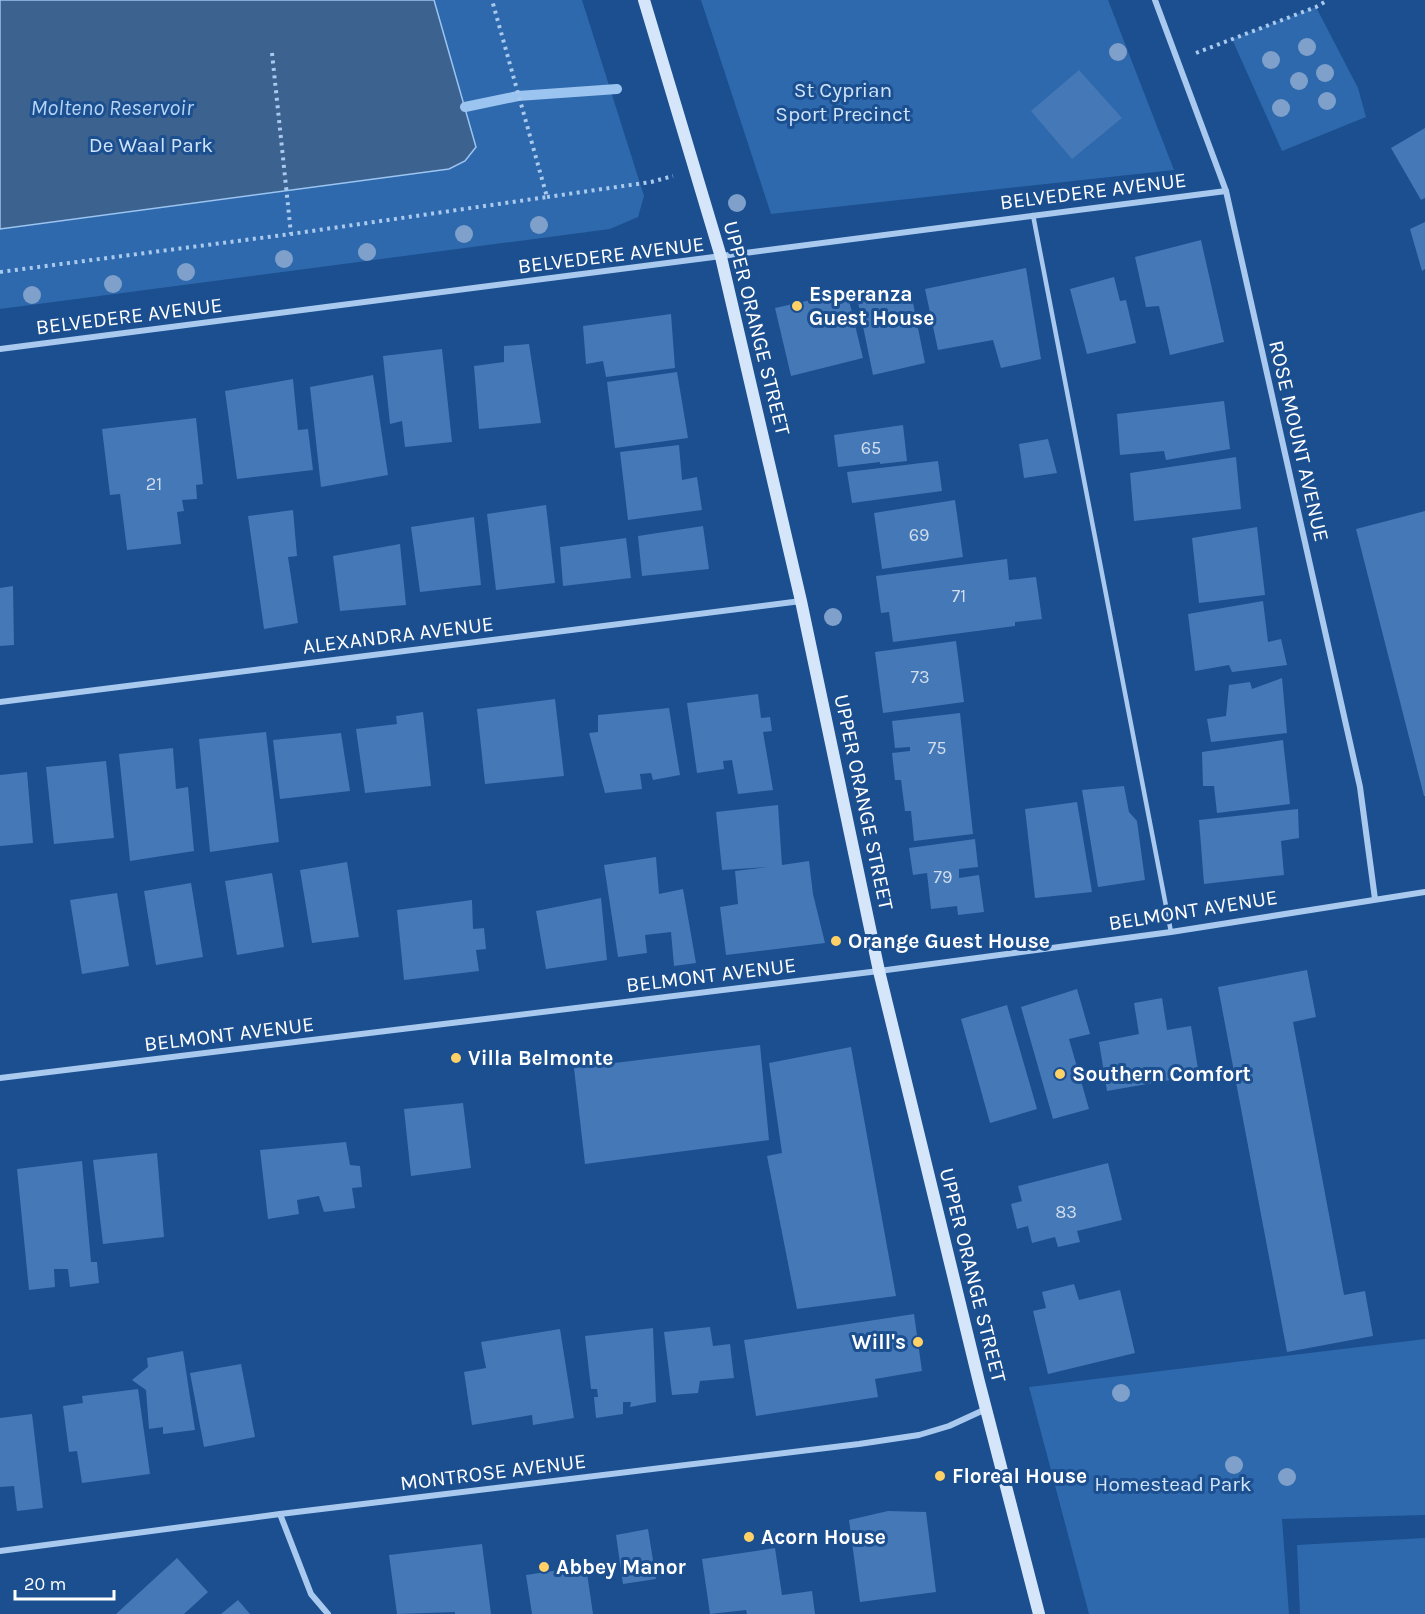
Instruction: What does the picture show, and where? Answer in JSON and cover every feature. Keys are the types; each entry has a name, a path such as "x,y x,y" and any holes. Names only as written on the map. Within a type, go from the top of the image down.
{"street":[{"name":"UPPER ORANGE STREET","path":"644,0 721,257 801,601 879,970 986,1409 1039,1614"},
{"name":"ROSE MOUNT AVENUE","path":"1155,0 1226,191 1360,788 1375,899"},
{"name":"BELVEDERE AVENUE","path":"0,349 1226,191"},
{"name":"ALEXANDRA AVENUE","path":"0,702 801,601"},
{"name":"BELMONT AVENUE","path":"0,1078 1171,932 1425,892"},
{"name":"MONTROSE AVENUE","path":"0,1551 899,1438 949,1426 986,1409"},
{"path":"280,1514 311,1594 328,1614"}],"lane":[{"path":"1033,215 1171,932"}],"path":[{"path":"492,0 547,197"},
{"path":"1179,61 1316,7 1328,0"},
{"path":"272,53 291,234"},
{"path":"0,272 291,234 651,182 696,169"}],"green space":[{"name":"De Waal Park","path":"0,0 582,0 644,196 638,217 610,229 0,309"},
{"name":"St Cyprian Sport Precinct","path":"701,0 1108,0 1174,170 771,214"},
{"path":"1316,7 1358,88 1366,117 1282,151 1232,39"},
{"name":"Homestead Park","path":"1425,1339 1425,1515 1282,1519 1289,1614 1089,1614 1029,1387"},
{"path":"1425,1538 1425,1614 1300,1614 1297,1545"}],"water":[{"name":"Molteno Reservoir","path":"0,0 434,0 476,147 465,161 449,169 0,229"}],"building":[{"path":"1079,70 1122,118 1072,159 1031,111"},
{"path":"1425,128 1425,198 1421,200 1391,148"},
{"path":"1425,222 1425,269 1422,271 1410,229"},
{"path":"1201,240 1224,342 1170,355 1159,306 1146,307 1135,257"},
{"path":"1026,268 1041,359 1001,368 993,340 938,350 925,289"},
{"path":"1114,277 1120,301 1126,300 1136,343 1087,354 1070,289"},
{"path":"910,288 925,363 873,375 858,302"},
{"name":"Esperanza Guest House","path":"847,292 863,358 791,376 775,308"},
{"path":"671,314 675,368 606,377 603,361 586,364 583,326"},
{"path":"529,344 541,423 479,429 474,366 504,362 504,346"},
{"path":"442,349 452,442 405,447 402,421 390,424 383,356"},
{"path":"677,372 688,438 615,448 607,382"},
{"path":"373,375 388,475 321,487 310,387"},
{"path":"293,379 298,430 308,429 313,470 237,479 225,391"},
{"path":"1224,401 1230,449 1166,460 1164,451 1120,455 1117,414"},
{"path":"196,418 203,484 196,485 197,499 182,500 184,511 177,512 181,544 127,550 120,494 110,495 102,429"},
{"path":"903,425 907,461 838,467 834,435"},
{"path":"1048,439 1057,473 1024,478 1019,444"},
{"path":"679,445 682,480 697,477 702,510 628,520 620,452"},
{"path":"1236,457 1241,509 1134,521 1130,473"},
{"path":"938,461 942,491 852,503 847,472"},
{"path":"955,500 963,557 882,569 874,513"},
{"path":"546,505 555,583 496,590 487,514"},
{"path":"293,510 297,556 288,557 298,623 264,629 248,516"},
{"path":"1425,511 1425,796 1424,796 1356,529"},
{"path":"474,517 481,585 420,592 411,527"},
{"path":"703,526 709,569 642,576 638,536"},
{"path":"1257,527 1265,595 1199,603 1192,538"},
{"path":"626,538 631,578 563,586 560,547"},
{"path":"400,544 406,605 340,611 333,556"},
{"path":"1007,559 1009,580 1036,577 1042,619 1015,622 1015,626 893,642 889,612 881,613 876,576"},
{"path":"13,586 14,645 0,646 0,588"},
{"path":"1263,601 1268,642 1281,639 1287,665 1232,672 1229,665 1195,671 1188,614"},
{"path":"956,641 964,702 883,713 875,652"},
{"path":"1282,678 1287,733 1211,742 1207,719 1226,716 1229,685 1250,682 1252,689"},
{"path":"758,694 761,718 770,717 772,731 763,732 773,790 738,794 732,760 723,761 724,769 697,773 687,703"},
{"path":"555,699 564,776 485,784 477,709"},
{"path":"669,708 680,775 653,780 651,773 640,774 642,789 605,793 589,733 598,732 598,715"},
{"path":"423,712 431,786 365,793 356,729 397,724 396,716"},
{"path":"960,713 973,834 914,841 911,811 905,811 901,780 895,780 892,753 910,751 910,747 895,748 892,721"},
{"path":"266,732 279,842 210,852 199,739"},
{"path":"341,733 350,791 280,799 273,740"},
{"path":"1283,740 1290,804 1217,813 1214,786 1203,786 1202,752"},
{"path":"173,748 176,789 188,787 194,851 130,861 119,754"},
{"path":"106,761 114,838 54,844 46,767"},
{"path":"27,772 33,843 0,846 0,775"},
{"path":"1124,786 1129,812 1137,821 1145,880 1098,887 1082,790"},
{"path":"1077,802 1092,892 1035,898 1025,809"},
{"path":"778,805 782,865 809,861 813,894 825,943 726,955 720,907 738,904 735,871 769,867 722,870 716,812"},
{"path":"1298,809 1299,838 1281,841 1284,875 1204,884 1199,820"},
{"path":"975,839 978,867 959,869 959,878 979,875 984,912 958,915 957,906 931,909 927,873 913,875 909,848"},
{"path":"656,857 659,894 683,889 696,963 674,966 671,932 645,935 647,953 618,957 604,865"},
{"path":"347,862 359,937 312,943 300,870"},
{"path":"272,873 284,947 237,955 225,881"},
{"path":"191,883 203,957 156,965 144,891"},
{"path":"117,893 129,966 82,974 70,900"},
{"path":"601,898 607,960 546,969 536,911"},
{"path":"472,900 473,929 484,928 486,949 476,950 479,971 404,980 397,910"},
{"path":"1307,970 1316,1017 1293,1022 1344,1295 1365,1291 1373,1336 1287,1352 1218,987"},
{"name":"Southern Comfort","path":"1077,989 1090,1034 1069,1039 1089,1109 1053,1119 1021,1007"},
{"path":"1162,998 1167,1030 1191,1026 1199,1075 1107,1091 1099,1042 1139,1034 1134,1003"},
{"path":"1007,1005 1037,1109 990,1123 961,1019"},
{"path":"760,1045 769,1140 585,1164 574,1068"},
{"path":"851,1047 896,1296 797,1309 767,1156 782,1153 769,1063"},
{"path":"463,1103 471,1168 411,1176 404,1109"},
{"path":"346,1142 350,1165 360,1166 362,1187 352,1188 355,1208 324,1212 319,1196 297,1200 299,1214 268,1219 260,1150"},
{"path":"157,1153 164,1237 103,1244 93,1160"},
{"path":"82,1161 91,1262 97,1262 99,1283 70,1287 68,1269 54,1269 55,1287 29,1290 17,1169"},
{"path":"1108,1163 1122,1220 1077,1231 1080,1242 1058,1247 1055,1237 1032,1243 1028,1226 1017,1229 1011,1204 1022,1201 1018,1186"},
{"path":"1074,1284 1079,1300 1120,1290 1135,1353 1048,1374 1033,1311 1046,1308 1042,1292"},
{"path":"914,1314 922,1371 875,1379 878,1397 756,1416 744,1340"},
{"path":"710,1327 713,1346 730,1344 734,1378 700,1381 698,1393 672,1395 664,1332"},
{"path":"653,1328 656,1402 630,1407 631,1402 623,1402 623,1414 596,1418 594,1397 598,1397 597,1389 591,1389 585,1336"},
{"path":"560,1329 574,1418 533,1425 532,1415 472,1425 464,1372 486,1368 481,1342"},
{"path":"183,1351 195,1430 163,1434 163,1427 149,1429 146,1390 132,1380 148,1367 147,1358"},
{"path":"241,1364 255,1437 204,1447 190,1373"},
{"path":"138,1389 150,1474 82,1483 77,1451 69,1452 63,1406 83,1403 82,1396"},
{"path":"32,1414 43,1508 17,1511 14,1486 0,1487 0,1418"},
{"path":"888,1511 926,1512 936,1592 860,1602 849,1520"},
{"path":"648,1529 656,1579 623,1584 616,1535"},
{"path":"482,1544 491,1614 455,1614 455,1612 397,1614 389,1555"},
{"path":"775,1548 782,1595 812,1591 815,1614 747,1614 746,1610 710,1614 702,1559"},
{"path":"177,1558 208,1592 184,1614 116,1614"},
{"path":"586,1566 593,1614 532,1614 526,1575"},
{"path":"238,1600 250,1614 221,1614"}],"waterway":[{"path":"465,107 518,96 617,89"}],"place":[{"name":"Esperanza Guest House","path":"797,306"},
{"name":"Orange Guest House","path":"836,941"},
{"name":"Villa Belmonte","path":"456,1058"},
{"name":"Southern Comfort","path":"1060,1074"},
{"name":"Will's","path":"918,1342"},
{"name":"Floreal House","path":"940,1476"},
{"name":"Acorn House","path":"749,1537"},
{"name":"Abbey Manor","path":"544,1567"}]}
